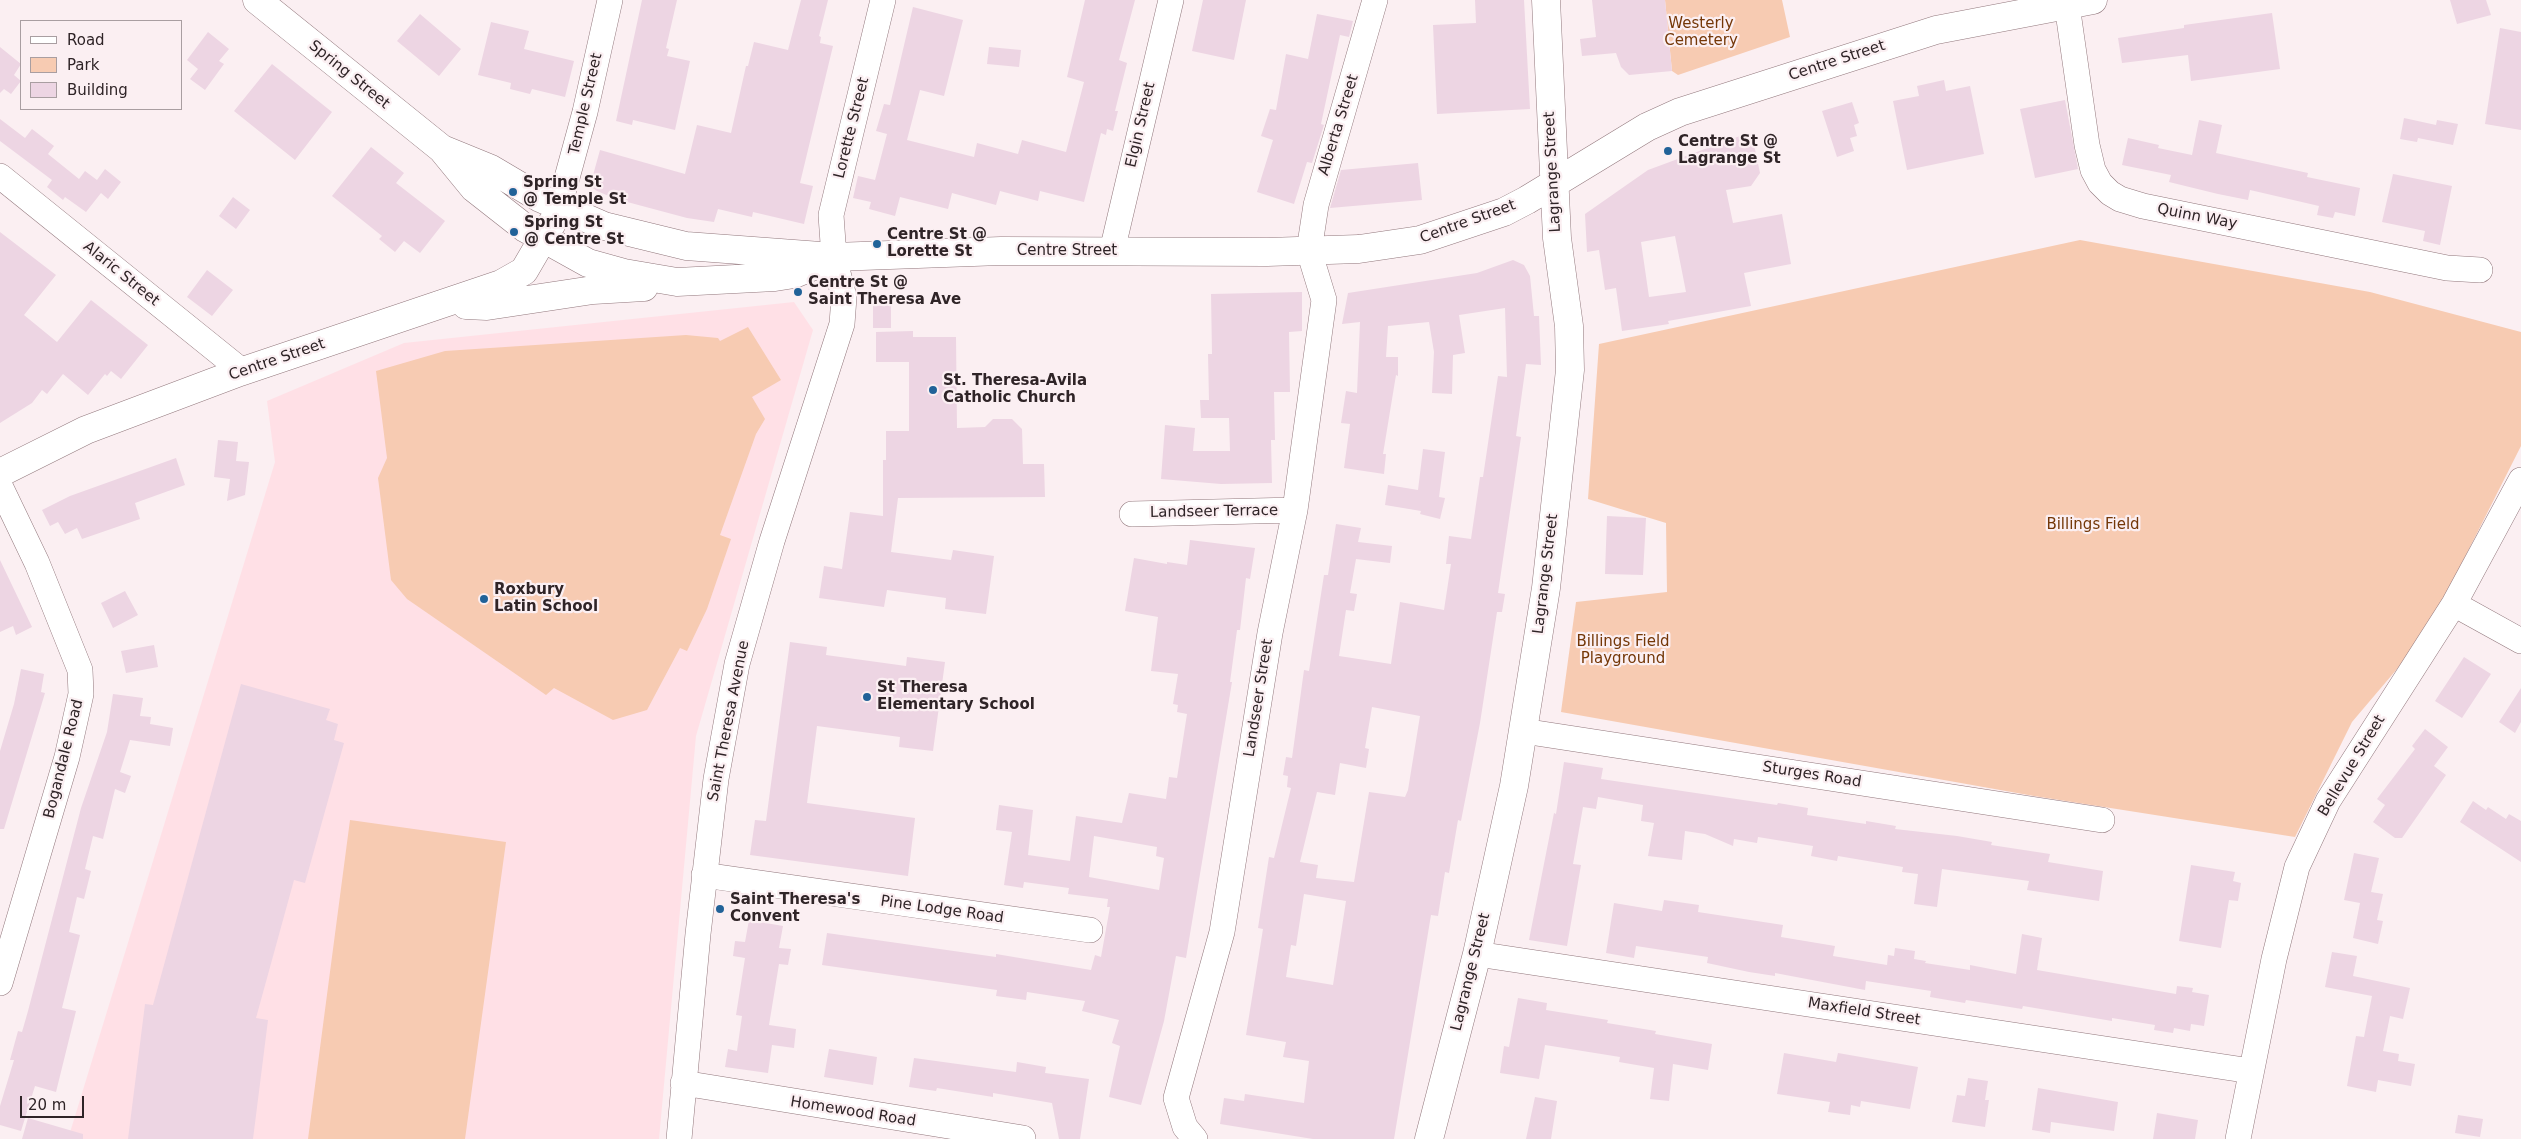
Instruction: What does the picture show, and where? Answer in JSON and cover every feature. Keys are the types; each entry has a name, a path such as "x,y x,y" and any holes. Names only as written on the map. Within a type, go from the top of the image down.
{"main road":[{"name":"Spring Street","path":"257,0 442,149 474,188 517,222 544,239"},
{"name":"Lagrange Street","path":"1429,1139 1477,954 1523,731 1546,588 1570,370 1569,326 1557,248 1546,0"},
{"name":"Centre Street","path":"0,473 86,430 242,372 488,289 513,278 524,271 544,239 559,207 604,226 686,246 834,257 956,251 1309,251 1359,249 1392,245 1429,237 1504,212 1647,127 1680,112 1936,30 2093,0"},
{"name":"Spring Street","path":"442,149 491,168 559,207"},
{"name":"Centre Street","path":"544,239 588,263 624,273 677,282 737,280 794,274 834,257"},
{"path":"447,303 487,306 594,290 648,287 677,282"}],"street":[{"name":"Temple Street","path":"559,207 585,112 610,0"},
{"name":"Lorette Street","path":"834,257 831,215 883,0"},
{"name":"Elgin Street","path":"1112,251 1171,0"},
{"name":"Alberta Street","path":"1309,251 1316,206 1375,0"},
{"name":"Quinn Way","path":"2067,5 2087,145 2093,170 2100,183 2110,193 2120,199 2143,206 2448,268 2480,270"},
{"name":"Alaric Street","path":"0,176 242,372"},
{"name":"Landseer Street","path":"1195,1139 1185,1126 1176,1098 1222,932 1270,633 1295,510 1324,300 1309,251"},
{"name":"Saint Theresa Avenue","path":"678,1139 682,1083 716,779 737,664 772,540 842,324 844,297 834,257"},
{"name":"Bellevue Street","path":"2238,1139 2274,959 2297,867 2328,801 2454,604 2521,480"},
{"name":"Bogandale Road","path":"0,486 37,563 80,670 81,694 67,757 0,982"},
{"name":"Landseer Terrace","path":"1132,514 1295,510"},
{"path":"2454,604 2521,641"},
{"name":"Sturges Road","path":"1523,731 2102,820"},
{"name":"Pine Lodge Road","path":"704,875 845,897 1090,930"},
{"name":"Maxfield Street","path":"1477,954 2251,1071"},
{"name":"Homewood Road","path":"682,1083 1023,1138"}],"shaded area":[{"name":"Roxbury Latin School","path":"794,302 813,330 696,736 659,1139 68,1139 275,462 267,401 404,343"}],"green space":[{"name":"Westerly Cemetery","path":"1665,0 1782,0 1790,37 1678,75 1672,71"},
{"name":"Billings Field","path":"2080,240 2370,292 2521,332 2521,446 2425,636 2352,722 2295,837 2034,796 1561,712 1576,602 1667,592 1666,523 1588,499 1599,344"},
{"path":"748,327 781,380 752,397 765,419 756,434 720,535 731,539 707,609 687,651 680,648 647,710 613,720 554,688 546,695 407,599 391,580 378,478 387,458 376,371 445,351 686,335 718,338 720,341"},
{"path":"350,820 506,842 465,1139 308,1139"}],"building":[{"path":"642,0 677,0 666,48 669,49 667,56 690,61 675,130 633,120 632,125 616,121"},
{"path":"801,0 828,0 819,36 821,37 820,43 833,46 800,183 813,186 804,224 753,212 752,217 718,209 714,222 687,218 616,199 590,186 600,150 685,174 697,125 731,133 746,66 748,66 754,42 788,50"},
{"path":"1085,0 1135,0 1119,60 1127,63 1115,111 1118,111 1113,131 1107,129 1106,135 1101,133 1084,202 1040,191 1038,201 1000,191 996,205 952,193 948,209 900,197 895,216 869,209 871,202 853,198 858,176 875,180 887,134 876,131 884,104 890,105 913,7 963,20 944,96 920,90 907,140 974,157 977,143 1018,154 1022,140 1066,152 1084,82 1067,77"},
{"path":"1203,0 1246,0 1234,60 1192,51"},
{"path":"1475,0 1524,0 1530,109 1437,114 1433,25 1476,23"},
{"path":"1592,0 1665,0 1672,71 1629,75 1621,67 1616,53 1582,56 1580,39 1596,37"},
{"path":"2450,0 2486,0 2491,15 2457,24"},
{"path":"2272,13 2280,69 2191,81 2188,55 2122,63 2118,38 2184,28 2184,25"},
{"path":"420,14 461,49 439,76 397,41"},
{"path":"1317,14 1353,21 1349,37 1340,35 1321,124 1324,125 1312,163 1307,162 1294,204 1257,192 1273,140 1261,136 1270,109 1276,110 1286,54 1308,59"},
{"path":"491,22 529,31 524,49 574,61 565,97 532,89 530,94 510,89 511,83 478,75"},
{"path":"2500,28 2521,32 2521,130 2485,124"},
{"path":"208,32 229,49 219,61 224,64 205,90 190,79 198,69 187,60"},
{"path":"0,47 20,63 14,75 20,82 11,94 4,89 0,93"},
{"path":"989,47 1021,50 1019,67 987,64"},
{"path":"272,64 332,112 295,160 234,111"},
{"path":"1944,80 1946,91 1970,86 1984,154 1907,170 1893,101 1919,96 1917,86"},
{"path":"2065,100 2078,169 2035,178 2020,109"},
{"path":"1852,102 1859,123 1854,125 1857,136 1850,138 1854,151 1837,157 1822,111"},
{"path":"2404,118 2436,125 2437,120 2458,124 2453,145 2418,138 2417,142 2400,139"},
{"path":"0,119 25,138 32,129 54,146 48,154 79,179 85,171 97,180 105,169 121,182 108,199 101,193 86,212 65,197 63,200 47,187 52,180 0,141"},
{"path":"2199,120 2222,125 2216,153 2308,173 2307,177 2360,188 2355,216 2335,212 2333,218 2317,215 2319,206 2250,190 2248,200 2218,194 2169,182 2171,175 2122,165 2128,138 2159,145 2158,148 2192,155"},
{"path":"1752,135 1760,173 1751,186 1726,190 1733,223 1782,214 1791,264 1744,273 1751,306 1668,321 1669,324 1622,331 1616,288 1605,290 1599,250 1587,252 1585,214 1648,170 1740,136","holes":["1675,236 1686,292 1649,297 1641,242"]},
{"path":"371,147 404,173 396,183 445,221 420,253 404,241 395,252 379,239 382,236 332,196"},
{"path":"1418,163 1422,200 1330,208 1341,170"},
{"path":"2393,174 2452,186 2440,245 2423,241 2425,231 2382,222"},
{"path":"233,197 250,210 236,229 219,216"},
{"path":"0,232 56,275 24,315 57,342 91,300 148,345 121,379 111,371 107,376 105,374 88,395 63,374 47,394 42,390 32,403 0,423"},
{"path":"1513,260 1524,265 1530,276 1534,316 1539,316 1541,365 1526,364 1516,436 1521,437 1498,593 1505,594 1502,612 1497,612 1480,723 1461,821 1458,820 1449,873 1445,872 1438,916 1431,915 1394,1139 1313,1139 1220,1124 1224,1098 1244,1101 1245,1094 1304,1103 1309,1061 1283,1057 1286,1042 1246,1035 1263,929 1258,928 1269,857 1274,858 1291,788 1287,787 1288,776 1283,775 1286,757 1292,758 1304,670 1309,671 1324,575 1328,575 1336,524 1361,528 1358,542 1392,546 1390,563 1356,559 1350,593 1357,594 1354,611 1346,610 1339,656 1391,664 1400,602 1444,610 1451,564 1446,564 1449,536 1471,539 1480,477 1483,477 1498,376 1507,377 1505,308 1459,315 1465,353 1453,355 1452,394 1432,393 1434,352 1429,322 1388,326 1386,357 1398,357 1398,376 1396,375 1383,454 1386,454 1384,474 1344,468 1350,424 1341,423 1346,391 1357,393 1360,322 1342,324 1348,293 1477,273","holes":["1372,707 1420,716 1408,790 1405,797 1369,792 1354,882 1316,878 1318,865 1300,862 1317,792 1335,795 1340,763 1366,768 1369,749 1365,748","1304,894 1346,901 1333,985 1286,977 1291,945 1296,946"]},
{"path":"207,270 233,290 212,316 187,297"},
{"path":"1302,292 1302,331 1289,332 1290,392 1274,392 1275,440 1271,440 1272,483 1221,484 1161,479 1165,425 1195,428 1193,451 1230,451 1229,418 1201,418 1200,400 1209,400 1208,354 1212,354 1211,294"},
{"path":"891,305 891,328 873,328 873,306"},
{"name":"St. Theresa-Avila Catholic Church","path":"913,331 913,337 956,337 957,428 985,427 993,419 1012,419 1022,429 1023,464 1044,464 1045,497 898,498 891,552 951,560 953,550 994,556 986,614 945,609 946,598 887,590 884,607 819,598 824,566 842,569 850,512 883,516 883,460 886,460 886,431 909,431 909,362 876,362 876,332"},
{"path":"218,440 238,442 236,461 249,462 245,495 227,501 230,479 214,477"},
{"path":"1423,449 1445,452 1439,497 1445,498 1440,519 1420,514 1421,511 1385,505 1388,485 1418,490"},
{"path":"176,458 185,485 135,503 140,519 82,539 77,528 65,534 58,522 50,526 42,510 70,496"},
{"path":"1607,516 1646,518 1643,575 1605,574"},
{"path":"1190,540 1255,548 1250,579 1246,578 1240,630 1237,630 1230,682 1232,682 1186,958 1176,956 1164,1021 1141,1105 1109,1097 1120,1046 1112,1043 1119,1020 1082,1011 1085,1001 1027,992 1026,1000 996,996 997,990 822,965 827,933 996,957 996,954 1091,970 1095,955 1101,957 1110,907 1107,907 1108,899 1068,894 1069,888 1024,882 1023,888 1004,885 1012,832 996,830 999,805 1033,810 1028,855 1070,861 1076,816 1122,823 1129,793 1166,799 1169,777 1177,778 1187,714 1177,712 1178,705 1173,704 1178,674 1151,671 1158,617 1125,611 1134,558 1167,564 1167,562 1187,565","holes":["1094,836 1157,847 1156,856 1164,858 1159,890 1089,877"]},
{"path":"0,560 32,627 16,635 13,626 0,632"},
{"path":"125,591 138,615 113,628 101,603"},
{"path":"790,642 827,647 826,655 906,666 907,657 945,662 933,751 899,747 900,737 817,726 807,803 915,818 908,876 750,855 755,820 766,821"},
{"path":"154,645 158,667 126,673 121,651"},
{"path":"2464,657 2491,674 2462,718 2435,701"},
{"path":"21,669 44,674 41,692 45,693 4,829 0,829 0,751 14,704"},
{"path":"241,684 330,709 326,720 338,724 334,740 344,743 305,883 294,880 256,1018 268,1020 253,1139 128,1139 145,1004 153,1005"},
{"path":"2521,688 2521,722 2515,733 2499,722"},
{"path":"113,694 143,698 140,716 151,717 150,724 173,728 170,746 130,740 120,772 131,776 125,793 115,789 103,839 93,836 85,869 91,871 84,899 77,897 69,932 80,935 62,1008 76,1011 56,1092 35,1086 21,1131 0,1125 0,1106 14,1060 10,1060 18,1031 22,1032 28,1011 81,808 107,732"},
{"path":"2425,729 2448,747 2434,766 2446,775 2402,838 2395,838 2373,822 2385,805 2377,799 2415,749 2412,746"},
{"path":"1564,762 1603,768 1601,779 1808,808 1807,815 1866,824 1866,821 1896,826 1895,829 1957,836 1992,842 1991,845 2050,854 2048,862 2103,871 2099,901 2027,890 2029,881 1942,869 1937,907 1914,904 1918,874 1902,872 1903,867 1838,856 1837,861 1811,856 1813,846 1758,837 1757,843 1734,839 1733,846 1705,834 1685,831 1682,860 1648,856 1654,823 1641,821 1643,805 1598,797 1596,809 1583,807 1573,864 1581,865 1567,946 1529,940 1554,813 1556,814"},
{"path":"2473,801 2486,810 2488,807 2506,819 2509,814 2521,821 2521,862 2460,822"},
{"path":"2354,853 2379,858 2371,892 2383,894 2377,920 2383,921 2378,944 2353,938 2360,903 2344,900"},
{"path":"2191,865 2235,872 2233,881 2241,883 2238,901 2229,900 2221,948 2179,941"},
{"path":"1664,900 1699,905 1698,912 1783,925 1781,937 1835,946 1833,956 1887,965 1888,955 1894,956 1895,948 1915,951 1914,959 1926,961 1925,963 1970,970 1970,965 2016,974 2022,934 2042,938 2037,970 2176,994 2177,986 2193,988 2192,992 2209,995 2204,1026 2191,1024 2190,1031 2174,1028 2173,1033 2154,1030 2155,1025 2112,1018 2112,1021 2023,1006 2022,1009 1966,1000 1965,1003 1930,997 1931,991 1866,981 1865,990 1775,973 1775,976 1749,972 1707,963 1708,957 1636,946 1634,958 1606,953 1614,903 1662,911"},
{"path":"749,920 783,926 779,948 791,949 788,965 779,964 769,1025 796,1029 794,1048 772,1045 768,1073 725,1067 728,1049 737,1051 742,1016 736,1015 745,958 733,956 735,941 745,942"},
{"path":"2332,952 2357,956 2353,976 2410,988 2403,1019 2390,1016 2383,1051 2399,1054 2398,1061 2415,1064 2411,1086 2378,1080 2376,1092 2347,1086 2356,1036 2364,1037 2372,996 2325,987"},
{"path":"1518,998 1547,1003 1546,1010 1608,1020 1607,1023 1656,1031 1655,1034 1712,1044 1708,1070 1673,1064 1669,1101 1650,1099 1654,1068 1619,1062 1620,1057 1545,1045 1539,1079 1500,1073 1504,1046 1509,1047"},
{"path":"829,1049 877,1057 873,1085 824,1077"},
{"path":"1784,1053 1836,1062 1838,1053 1918,1067 1910,1109 1861,1101 1860,1107 1851,1105 1850,1115 1828,1112 1830,1102 1777,1094"},
{"path":"914,1058 1016,1072 1017,1062 1046,1067 1045,1073 1089,1079 1080,1139 1059,1139 1052,1103 993,1093 993,1097 937,1088 936,1091 909,1087"},
{"path":"1968,1078 1988,1081 1985,1100 1989,1100 1985,1127 1952,1122 1957,1095 1965,1096"},
{"path":"2038,1088 2118,1102 2114,1131 2051,1122 2050,1133 2032,1130"},
{"path":"1535,1097 1557,1101 1551,1139 1526,1139"},
{"path":"2157,1113 2198,1120 2195,1139 2153,1139"},
{"path":"2458,1115 2483,1119 2480,1137 2455,1133"},
{"path":"28,1118 83,1134 83,1139 22,1139"}],"place":[{"name":"Centre St @ Lagrange St","path":"1668,151"},
{"name":"Spring St @ Temple St","path":"513,192"},
{"name":"Spring St @ Centre St","path":"514,232"},
{"name":"Centre St @ Lorette St","path":"877,244"},
{"name":"Centre St @ Saint Theresa Ave","path":"798,292"},
{"name":"St. Theresa-Avila Catholic Church","path":"933,390"},
{"name":"Roxbury Latin School","path":"484,599"},
{"name":"St Theresa Elementary School","path":"867,697"},
{"name":"Saint Theresa's Convent","path":"720,909"}],"park label":[{"name":"Billings Field Playground","path":"1623,650"}]}
